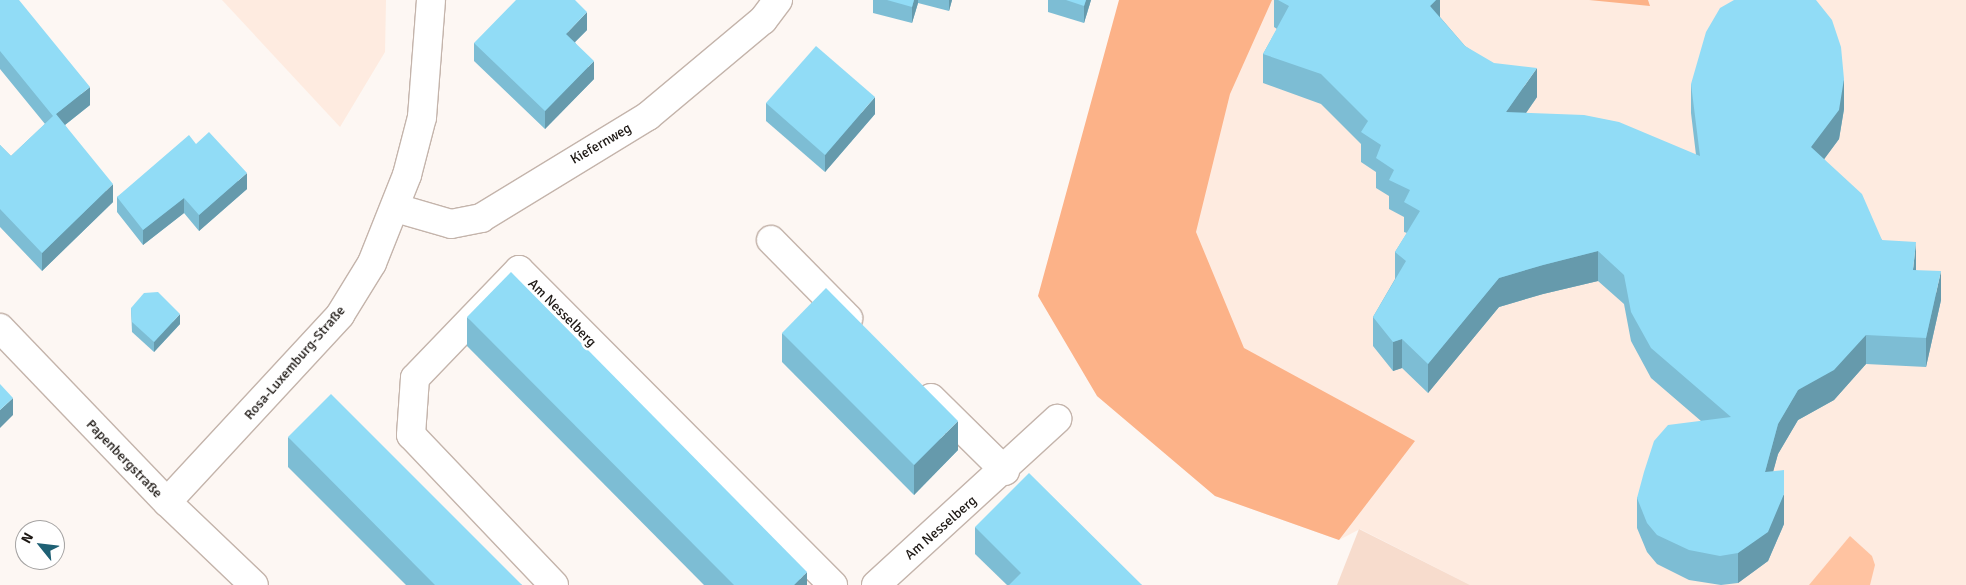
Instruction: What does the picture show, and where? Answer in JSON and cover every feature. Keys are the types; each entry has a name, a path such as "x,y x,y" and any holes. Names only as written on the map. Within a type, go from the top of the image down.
{"street":[{"name":"Rosa-Luxemburg-Straße","path":"167,502 340,316 372,263 396,208 422,116 431,0"},
{"name":"Kiefernweg","path":"396,208 451,224 480,218 648,116 755,27 778,0"},
{"path":"771,240 870,338"},
{"name":"Am Nesselberg","path":"554,585 412,435 415,378 519,270 833,585"},
{"name":"Papenbergstraße","path":"0,328 167,502 254,585"},
{"path":"912,380 1005,470"},
{"name":"Am Nesselberg","path":"876,585 1005,470 1057,419"}],"shaded area":[{"path":"222,0 386,0 385,52 340,127"},
{"path":"1119,0 1272,0 1230,94 1196,232 1244,348 1415,441 1339,540 1215,496 1097,396 1038,296"},
{"path":"1122,0 1966,0 1966,585 1470,585 1360,529 1339,540 1215,496 1097,396"},
{"path":"1589,0 1648,0 1650,6"},
{"path":"1359,529 1470,585 1337,585"},
{"path":"1850,536 1872,556 1875,565 1870,585 1809,585"}],"building":[{"path":"0,0 19,0 90,87 56,114 113,184 42,253 0,209 0,145 11,156 53,116 0,51"},
{"path":"516,0 575,0 587,12 566,34 594,61 545,111 474,43"},
{"path":"887,0 914,0 912,7"},
{"path":"1066,0 1086,0 1084,6"},
{"path":"1278,0 1436,0 1430,6 1465,46 1494,63 1537,68 1506,112 1584,115 1619,122 1700,156 1691,84 1706,32 1720,8 1734,0 1816,0 1832,20 1841,47 1844,79 1839,110 1811,147 1862,194 1882,240 1916,242 1913,270 1941,271 1926,338 1866,335 1834,370 1798,390 1778,424 1765,472 1784,470 1784,494 1768,532 1738,553 1720,556 1689,550 1657,535 1647,523 1637,498 1654,441 1668,425 1731,417 1651,348 1631,312 1624,275 1598,251 1499,278 1428,364 1402,339 1393,342 1373,317 1406,261 1395,252 1420,211 1404,202 1410,190 1389,180 1394,170 1376,158 1381,145 1361,132 1368,121 1321,74 1263,54 1289,6"},
{"path":"816,46 875,97 825,155 766,103"},
{"path":"209,132 247,173 199,215 184,198 143,230 117,197 189,135 196,144"},
{"path":"511,272 807,572 794,585 734,585 467,317"},
{"path":"826,288 958,421 914,465 782,333"},
{"path":"158,292 180,314 154,342 132,322 131,308 144,293"},
{"path":"0,384 13,398 0,410"},
{"path":"331,394 522,585 435,585 288,437"},
{"path":"1029,473 1142,585 1009,585 1021,573 975,527"}]}
